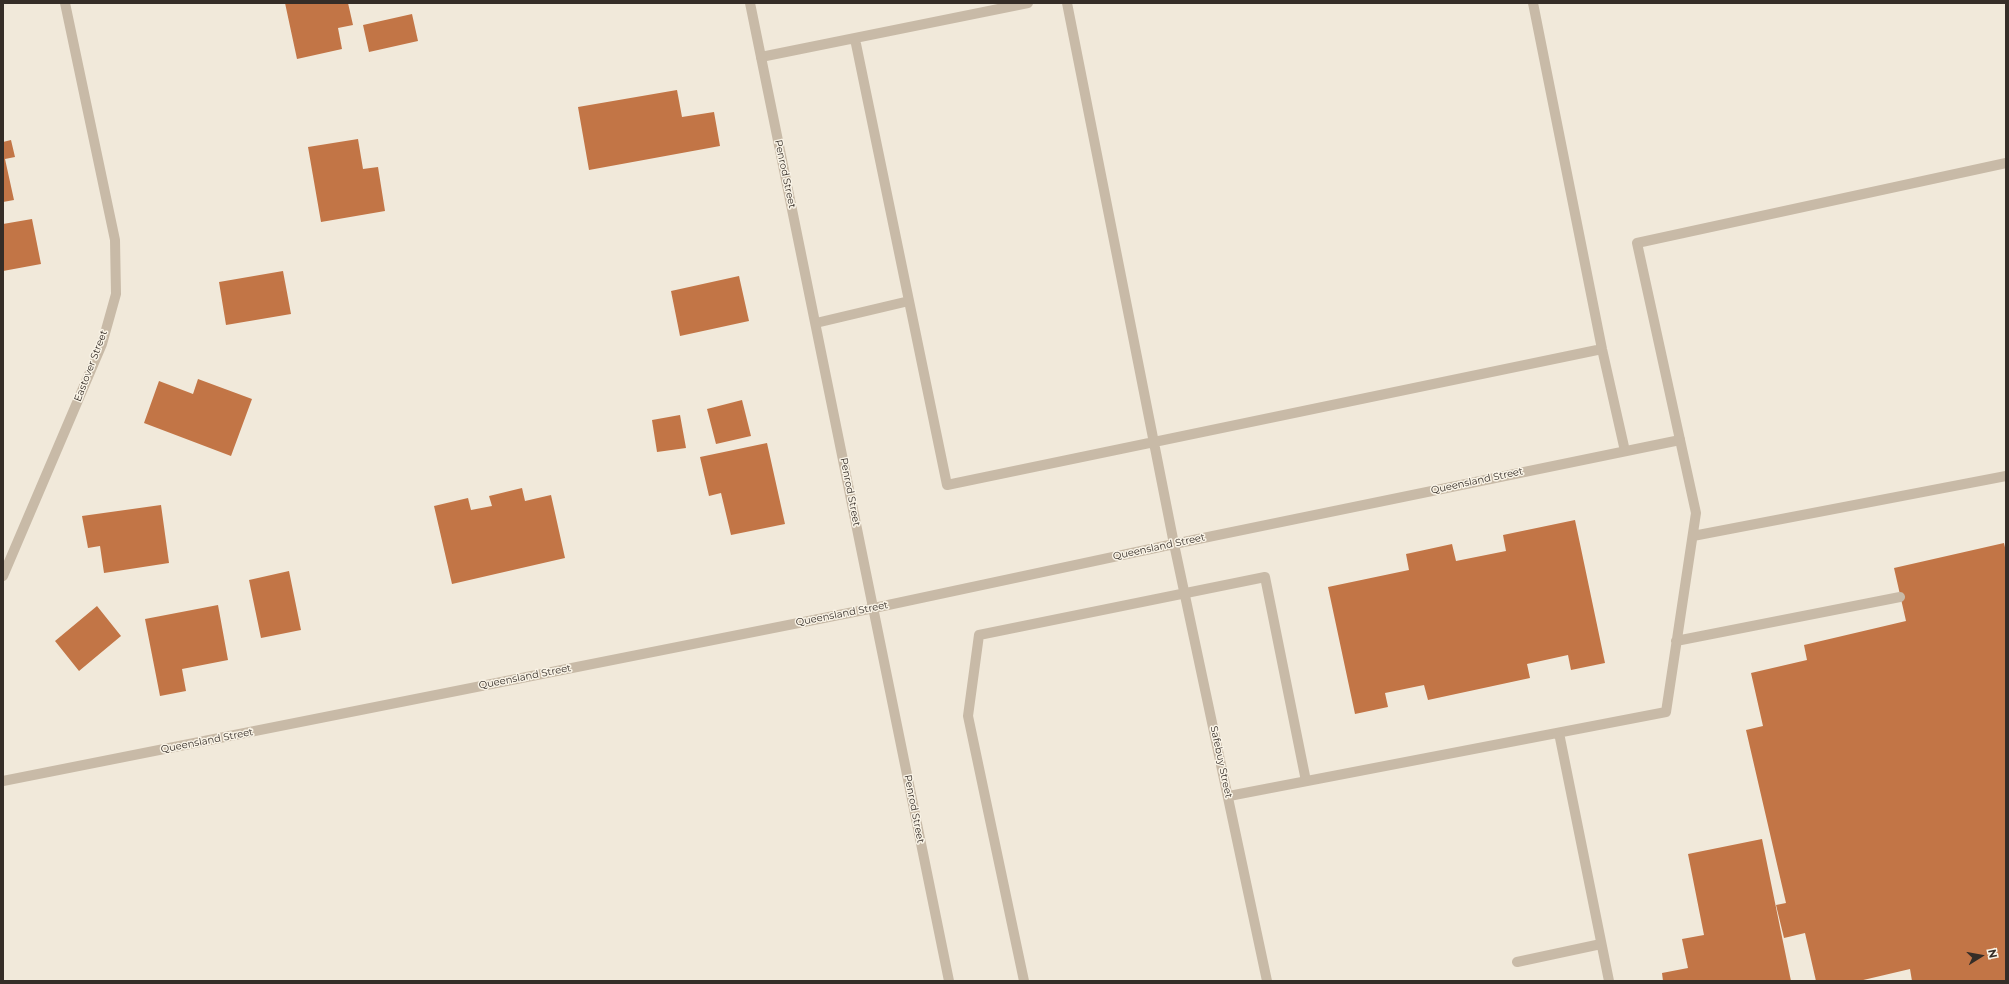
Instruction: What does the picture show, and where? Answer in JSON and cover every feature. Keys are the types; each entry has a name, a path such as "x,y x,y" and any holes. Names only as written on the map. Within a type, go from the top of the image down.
{"street":[{"name":"Eastover Street","path":"3,576 102,344 116,294 115,240 65,3"},
{"name":"Penrod Street","path":"750,3 949,981"},
{"path":"761,57 1028,3"},
{"name":"Safebuy Street","path":"1067,3 1174,544 1229,796 1267,981"},
{"path":"1533,3 1602,349 1625,451"},
{"path":"855,39 947,485 1154,440 1602,349"},
{"path":"1229,796 1666,712 1696,513 1637,243 2006,164"},
{"path":"816,323 909,301"},
{"name":"Queensland Street","path":"3,781 874,608 1174,544 1680,440"},
{"path":"1693,536 2006,476"},
{"path":"1024,981 968,716 979,635 1185,595 1265,577 1306,781"},
{"path":"1676,641 1900,597"},
{"path":"1559,733 1609,981"},
{"path":"1517,962 1601,944"}],"building":[{"path":"285,3 348,3 353,25 338,28 342,49 297,59"},
{"path":"412,14 418,41 369,52 363,25"},
{"path":"677,90 682,117 714,112 720,146 589,170 578,107"},
{"path":"358,139 363,169 378,167 385,211 321,222 308,147"},
{"path":"11,140 15,157 5,159 14,200 3,202 3,142"},
{"path":"32,219 41,264 3,271 3,224"},
{"path":"283,271 291,314 226,325 219,282"},
{"path":"739,276 749,321 680,336 671,291"},
{"path":"198,379 252,399 231,456 144,423 159,381 193,394"},
{"path":"742,400 751,436 716,444 707,409"},
{"path":"680,415 686,448 657,452 652,420"},
{"path":"767,443 785,524 731,535 721,493 709,496 700,457"},
{"path":"522,488 525,501 551,495 565,558 452,584 434,506 468,498 471,510 492,506 489,496"},
{"path":"161,505 169,563 104,573 100,546 88,548 82,516"},
{"path":"1575,520 1605,663 1571,670 1568,655 1527,664 1530,678 1428,700 1424,685 1385,693 1388,707 1355,714 1328,587 1409,570 1406,554 1452,544 1456,561 1506,551 1503,535"},
{"path":"2004,543 2006,552 2006,981 1912,981 1910,969 1859,981 1816,981 1805,933 1784,938 1776,905 1786,903 1746,730 1763,726 1751,673 1807,660 1804,645 1906,621 1894,568"},
{"path":"289,571 301,630 261,638 249,580"},
{"path":"218,605 228,660 182,669 186,691 160,696 145,619"},
{"path":"97,606 121,636 79,671 55,641"},
{"path":"1762,839 1791,981 1663,981 1662,973 1688,968 1682,939 1704,935 1688,854"}]}
